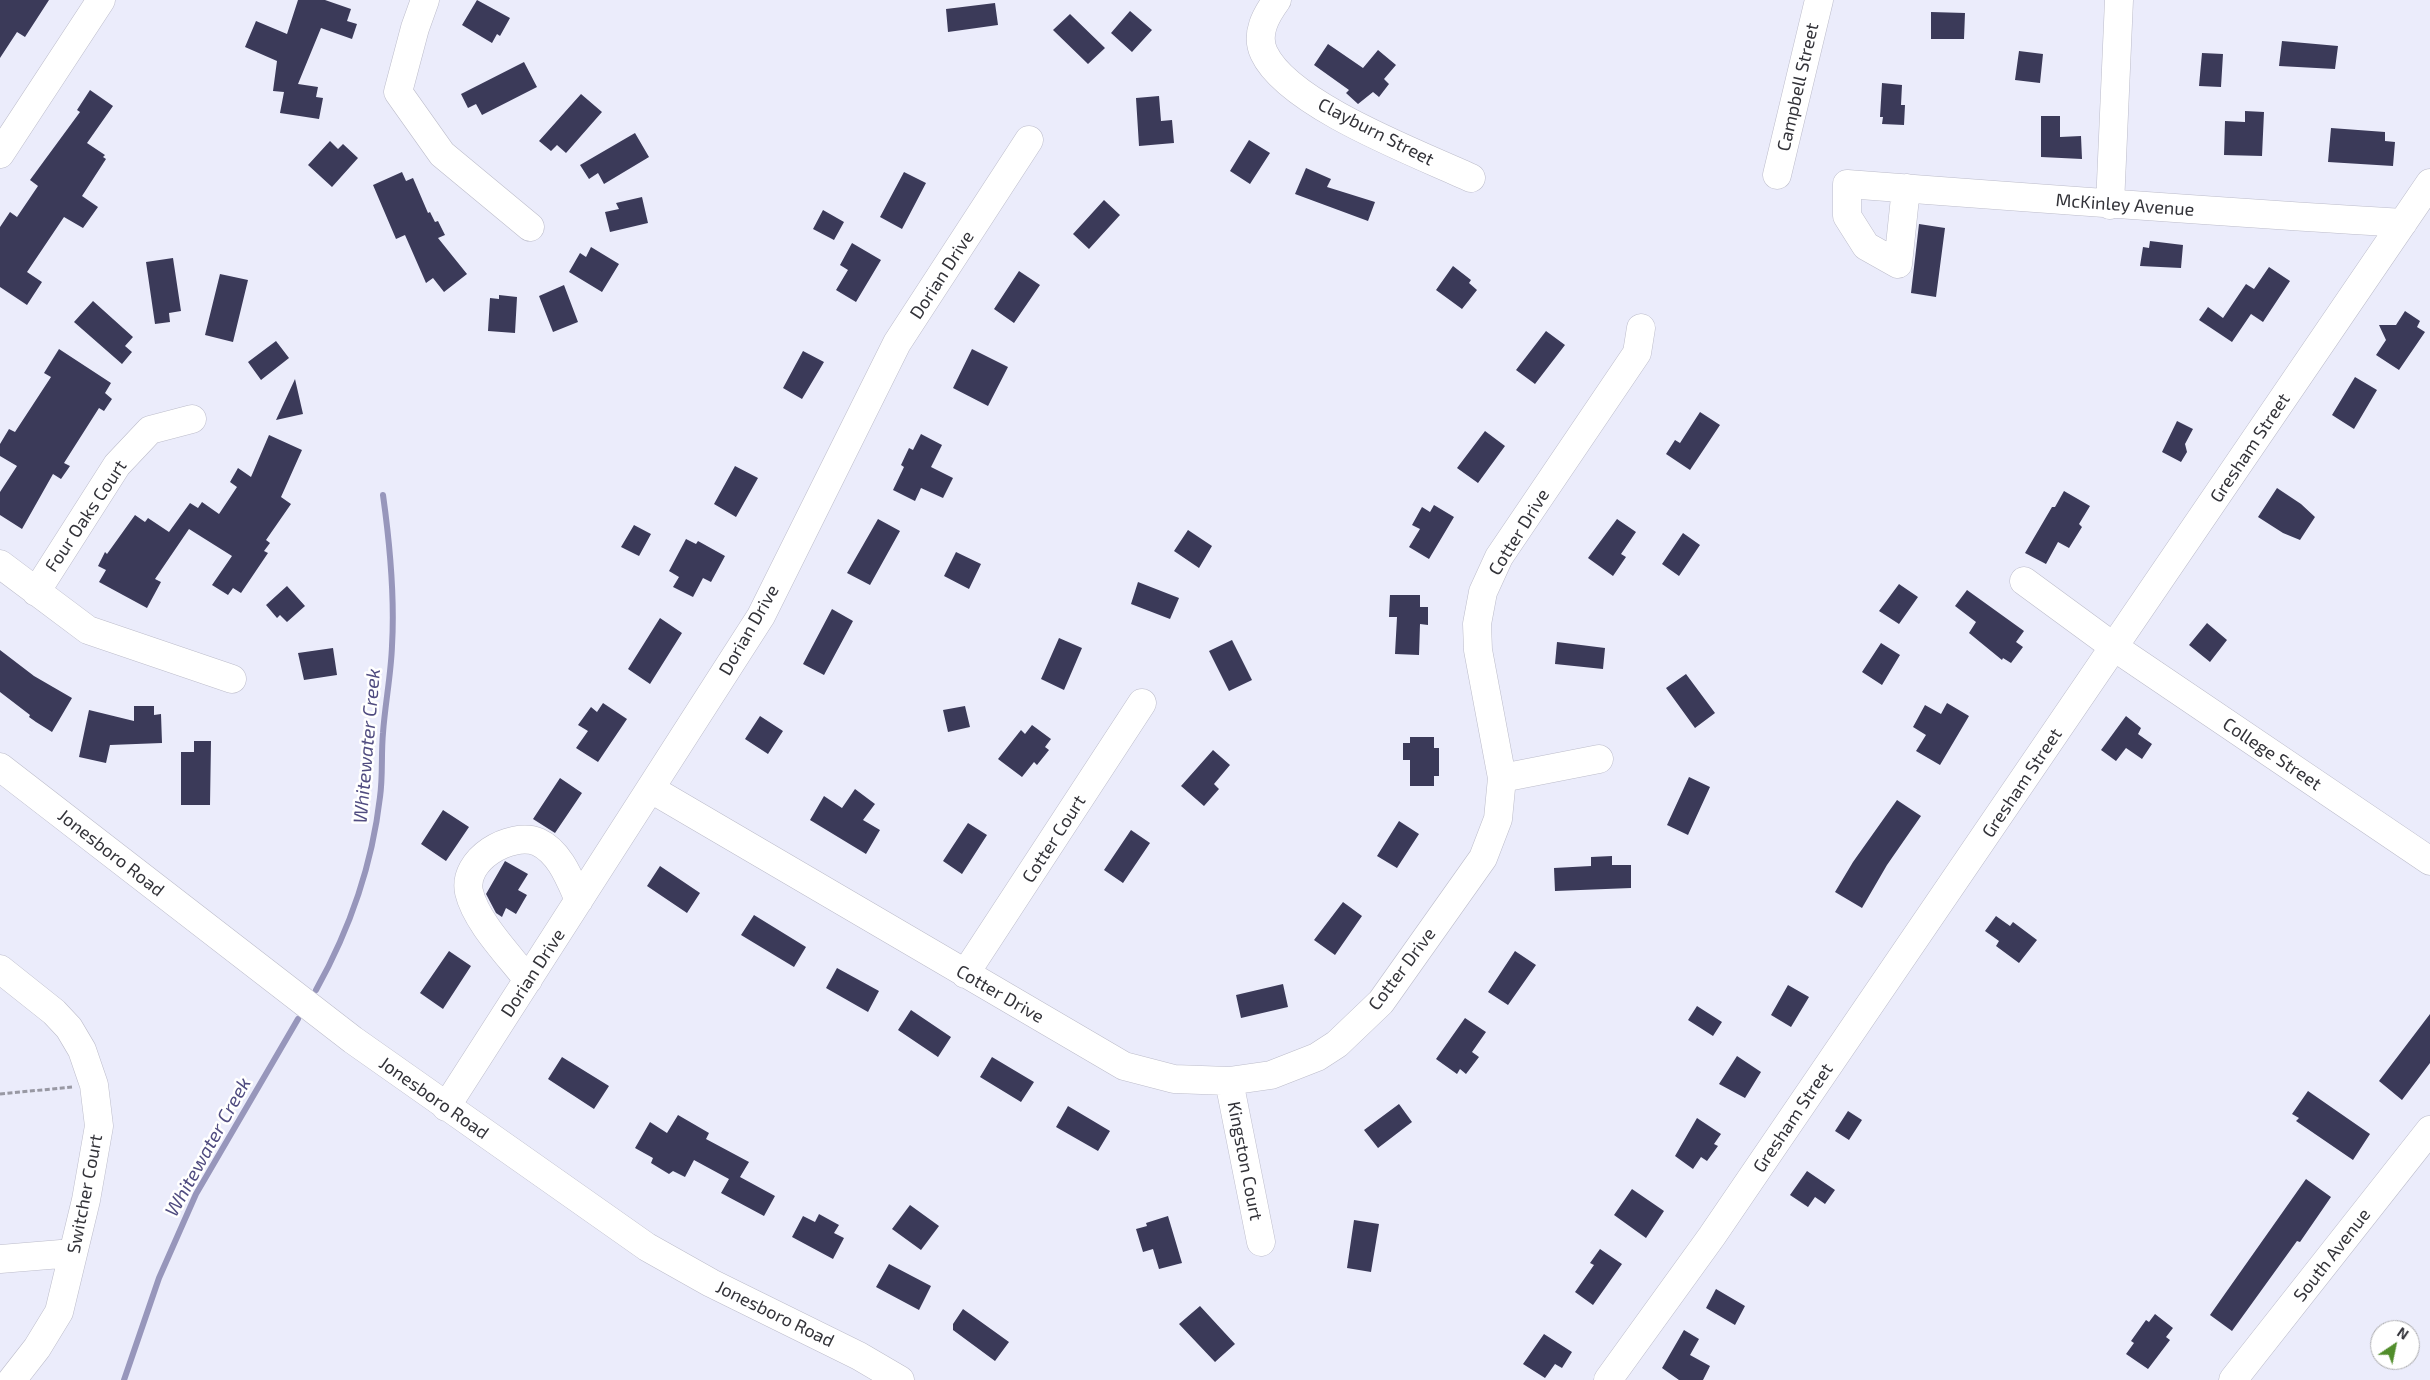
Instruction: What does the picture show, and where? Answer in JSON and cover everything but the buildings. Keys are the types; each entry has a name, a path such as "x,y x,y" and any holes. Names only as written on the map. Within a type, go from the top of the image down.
{"street":[{"path":"0,154 101,0"},
{"path":"425,0 415,28 398,92 442,154 530,227"},
{"name":"Clayburn Street","path":"1277,0 1265,17 1261,37 1264,52 1273,66 1301,93 1339,117 1472,178"},
{"name":"Campbell Street","path":"1777,175 1819,0"},
{"path":"2110,205 2119,0"},
{"name":"Dorian Drive","path":"446,1107 760,616 897,343 1029,140"},
{"name":"Gresham Street","path":"1608,1380 1724,1220 2430,183"},
{"name":"McKinley Avenue","path":"1906,188 1898,264 1866,246 1847,216 1847,184 1906,188 2110,205 2403,223"},
{"name":"Cotter Drive","path":"651,789 1124,1066 1174,1079 1229,1081 1272,1075 1317,1058 1337,1044 1381,1002 1483,858 1498,819 1502,778 1478,650 1477,624 1483,592 1499,557 1637,353 1641,328"},
{"name":"Four Oaks Court","path":"36,592 118,465 150,430 192,419"},
{"path":"0,564 88,630 232,679"},
{"name":"College Street","path":"2024,581 2114,647 2430,860"},
{"name":"Cotter Court","path":"965,974 1142,703"},
{"path":"1502,778 1598,758"},
{"name":"Jonesboro Road","path":"0,766 353,1040 647,1247 711,1283 859,1356 900,1380"},
{"path":"528,980 473,906 468,889 469,877 480,861 492,849 506,842 521,839 538,842 556,857 580,900"},
{"name":"Switcher Court","path":"0,969 54,1012 69,1028 82,1050 94,1085 99,1126 86,1200 59,1312 37,1348 12,1380"},
{"name":"Kingston Court","path":"1229,1081 1261,1242"},
{"name":"South Avenue","path":"2233,1380 2430,1130"},
{"path":"0,1258 73,1254"}],"path":[{"path":"0,1094 94,1085"}],"waterway":[{"name":"Whitewater Creek","path":"316,990 339,944 358,896 371,848 380,797 383,733 393,627 391,570 383,495"},
{"name":"Whitewater Creek","path":"124,1380 159,1278 196,1194 298,1019"}]}
